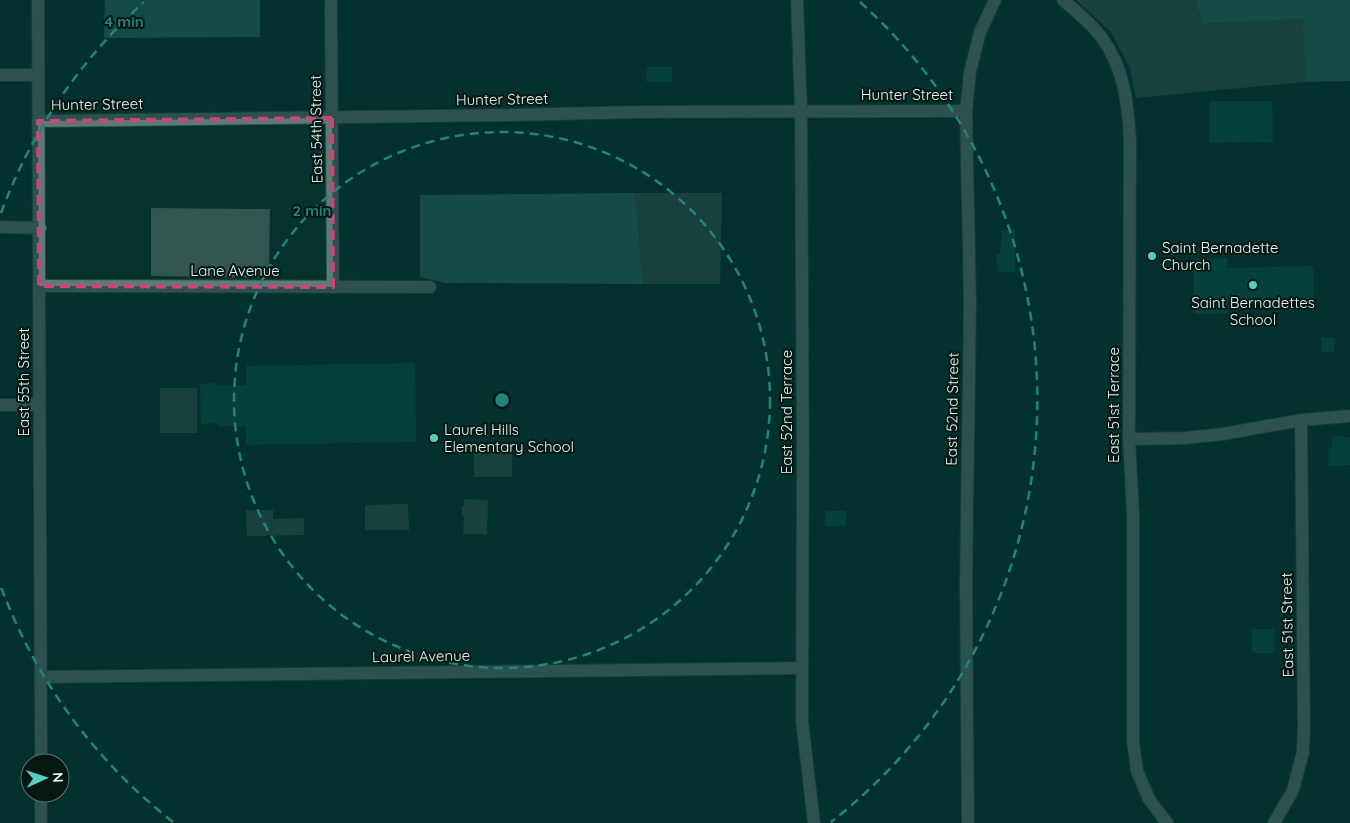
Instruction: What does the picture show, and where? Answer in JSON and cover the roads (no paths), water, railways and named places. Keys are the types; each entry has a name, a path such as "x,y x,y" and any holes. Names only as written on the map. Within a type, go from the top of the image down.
{"street":[{"name":"East 55th Street","path":"38,0 41,753"},
{"name":"East 54th Street","path":"331,0 333,287"},
{"name":"East 52nd Terrace","path":"797,0 801,111 802,721 814,823"},
{"name":"East 52nd Street","path":"968,823 966,594 970,302 966,111 970,72 980,32 996,0"},
{"name":"East 51st Terrace","path":"1063,0 1102,37 1118,65 1127,100 1130,140 1129,439 1133,514 1133,742 1137,771 1148,799 1167,823"},
{"path":"0,75 38,75"},
{"name":"Hunter Street","path":"38,121 801,111 966,111"},
{"path":"0,228 40,228"},
{"name":"Lane Avenue","path":"39,286 430,287"},
{"path":"0,405 39,405"},
{"path":"1129,439 1185,438 1214,435 1301,420 1350,416"},
{"name":"East 51st Street","path":"1274,823 1293,790 1303,752 1301,420"},
{"name":"Laurel Avenue","path":"41,676 801,668"},
{"path":"41,803 41,823"}],"place":[{"name":"Saint Bernadette Church","path":"1152,256"},
{"name":"Saint Bernadettes School","path":"1253,285"},
{"name":"Laurel Hills Elementary School","path":"434,438"}]}
